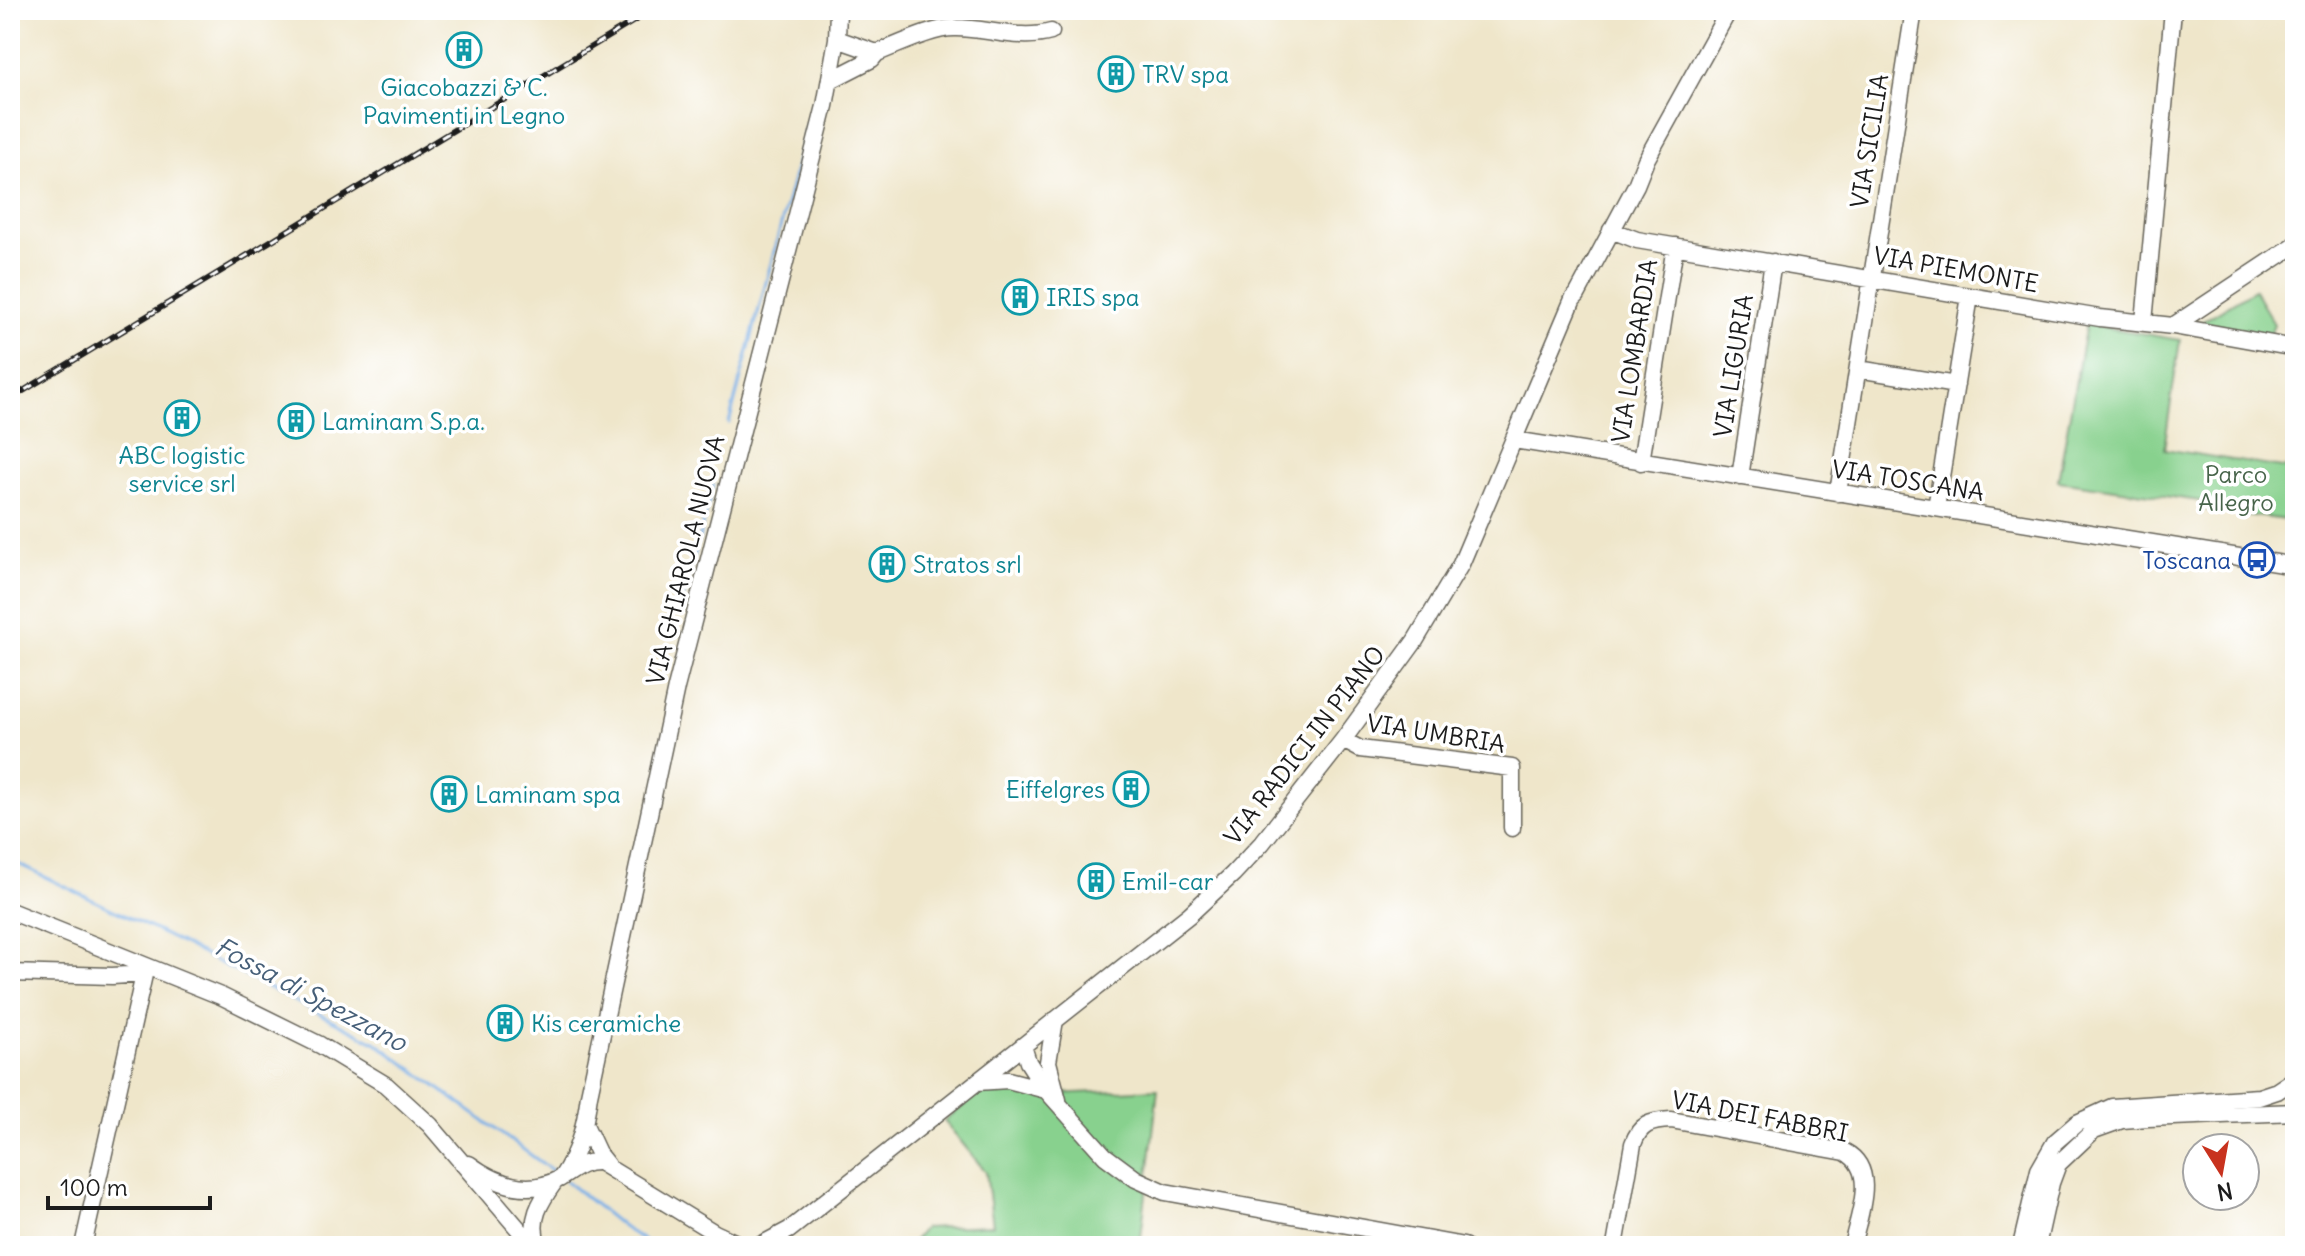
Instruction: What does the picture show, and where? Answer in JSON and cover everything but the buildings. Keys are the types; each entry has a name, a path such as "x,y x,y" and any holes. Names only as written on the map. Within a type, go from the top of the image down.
{"street":[{"name":"VIA GHIAROLA NUOVA","path":"536,1246 537,1209 553,1183 574,1164 585,1125 676,688 831,80 838,10"},
{"path":"1573,299 1729,10"},
{"name":"VIA SICILIA","path":"1838,493 1914,10"},
{"path":"2144,322 2173,10"},
{"path":"831,80 872,59 877,53 951,28 1036,36 1051,32"},
{"path":"837,39 877,53"},
{"path":"1573,299 1577,275 1588,253 1624,186 1646,160"},
{"path":"1611,230 1610,222 1625,195 1624,186"},
{"path":"1588,253 1595,249 1604,232 1611,230"},
{"name":"VIA PIEMONTE","path":"1611,230 1637,240 2295,348"},
{"name":"VIA LOMBARDIA","path":"1641,462 1675,246"},
{"path":"2173,326 2294,247"},
{"name":"VIA LIGURIA","path":"1740,477 1773,262"},
{"path":"1936,508 1970,296"},
{"name":"VIA RADICI IN PIANO","path":"759,1246 778,1240 1189,915 1233,874 1281,820 1415,641 1461,564 1573,299"},
{"path":"1858,369 1956,385"},
{"name":"VIA TOSCANA","path":"1514,440 2295,566"},
{"name":"VIA UMBRIA","path":"1343,740 1360,749 1512,768 1512,828"},
{"path":"10,911 145,970 223,997 356,1067 402,1099 455,1153 496,1205 536,1246"},
{"path":"10,973 112,976 145,970"},
{"path":"83,1246 145,970"},
{"path":"1052,1095 1048,1062 1055,1020"},
{"path":"1023,1046 1048,1062"},
{"path":"1023,1046 1028,1062 1052,1095 1105,1156 1136,1179 1165,1192 1464,1246"},
{"path":"2021,1246 2039,1170 2055,1142 2077,1123 2112,1107 2259,1097 2277,1091 2295,1079"},
{"path":"976,1082 1008,1080 1052,1095"},
{"path":"2037,1246 2058,1164 2094,1130 2122,1120 2295,1112"},
{"name":"VIA DEI FABBRI","path":"1615,1246 1638,1131 1650,1121 1671,1120 1845,1152 1854,1157 1862,1171 1864,1198 1852,1246"},
{"path":"585,1125 607,1165"},
{"path":"455,1153 480,1172 505,1185 525,1188 553,1183"},
{"path":"574,1164 590,1161 607,1165 715,1233 743,1246"},
{"path":"715,1233 729,1246"}],"green space":[{"path":"2254,290 2274,324 2269,337 2195,326"},
{"name":"Parco Allegro","path":"2086,324 2180,340 2164,449 2295,470 2295,521 2207,510 2207,502 2058,481"},
{"path":"1158,1089 1140,1246 909,1246 924,1228 993,1225 986,1172 944,1121 979,1093 1013,1090 1034,1095"}],"waterway":[{"path":"729,423 813,103"},
{"path":"682,603 713,485"},
{"name":"Fossa di Spezzano","path":"10,860 375,1042 557,1174"},
{"name":"Fossa di Spezzano","path":"566,1181 624,1228 653,1246"}],"railway":[{"path":"10,399 652,10"}],"place":[{"name":"Giacobazzi & C. Pavimenti in Legno","path":"464,50"},
{"name":"TRV spa","path":"1116,74"},
{"name":"IRIS spa","path":"1020,297"},
{"name":"ABC logistic service srl","path":"182,418"},
{"name":"Laminam S.p.a.","path":"296,421"},
{"name":"Toscana","path":"2257,560"},
{"name":"Stratos srl","path":"887,564"},
{"name":"Eiffelgres","path":"1131,789"},
{"name":"Laminam spa","path":"449,794"},
{"name":"Emil-car","path":"1096,881"},
{"name":"Kis ceramiche","path":"505,1023"}]}
